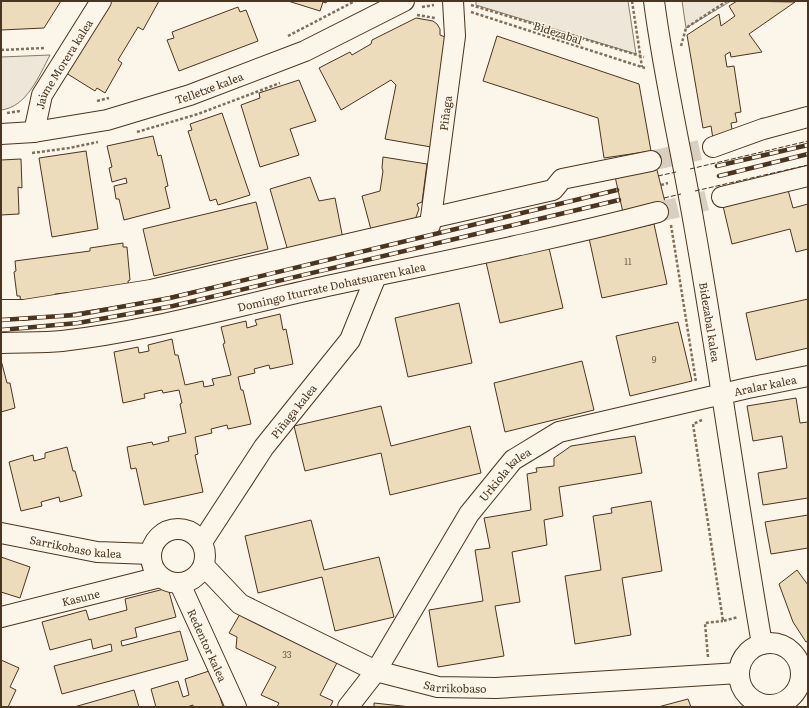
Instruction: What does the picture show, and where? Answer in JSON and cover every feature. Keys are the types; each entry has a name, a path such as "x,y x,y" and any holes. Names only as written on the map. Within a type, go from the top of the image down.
{"street":[{"name":"Jaime Morera kalea","path":"34,132 42,95 101,1"},
{"name":"Piñaga","path":"430,221 455,36 452,1"},
{"name":"Bidezabal kalea","path":"654,1 663,68 695,229 746,553 762,644"},
{"name":"Telletxe kalea","path":"1,134 34,132 107,120 190,95 305,51 380,8 407,9"},
{"path":"713,147 728,140 808,117"},
{"path":"1,310 24,310 151,290 553,190 562,179 651,161"},
{"path":"722,197 808,176"},
{"name":"Domingo Iturrate Dohatsuaren kalea","path":"1,343 60,341 124,332 551,238 664,217"},
{"name":"Piñaga kalea","path":"202,542 264,447 350,340 376,276"},
{"name":"Aralar kalea","path":"722,394 808,376"},
{"name":"Urkiola kalea","path":"348,707 376,671 469,514 513,460 559,432 722,394"},
{"path":"172,529 187,530 194,534 202,542 205,557 204,566 192,580 180,584 169,582 160,577 151,563 153,545 158,537 172,529"},
{"name":"Sarrikobaso kalea","path":"1,533 97,552 151,554"},
{"name":"Sarrikobaso","path":"204,566 240,604 376,671 438,687 496,688 739,673"},
{"name":"Kasune","path":"1,617 160,577"},
{"name":"Redentor kalea","path":"180,584 236,707"},
{"path":"762,644 779,644 792,653 803,658 800,682 785,704 762,704 746,694 743,690 739,673 740,666 755,647 762,644"}],"path":[{"path":"281,39 355,1"},
{"path":"632,1 642,67"},
{"path":"681,51 686,28 727,1"},
{"path":"474,6 647,58"},
{"path":"407,9 417,14 433,17 439,22"},
{"name":"Bidezabal","path":"470,12 649,70"},
{"path":"1,50 44,48"},
{"path":"130,134 205,112 286,80"},
{"path":"92,102 112,97"},
{"path":"9,113 20,111"},
{"path":"28,153 69,148 102,141"},
{"path":"664,217 697,384"},
{"path":"702,420 693,424 723,621"},
{"path":"709,663 705,623 723,621 738,617"}],"shaded area":[{"path":"476,1 628,1 636,54 476,5"},
{"path":"682,1 731,1 686,28"},
{"path":"50,55 37,81 25,97 10,108 1,110 1,57"}],"building":[{"path":"1,1 61,1 44,28 1,30"},
{"path":"104,1 159,1 143,30 138,27 118,60 122,63 105,93 97,88 95,91 66,73"},
{"path":"288,1 327,1 326,3 323,2 320,11"},
{"path":"737,1 795,2 749,34 762,52 731,57 730,52 725,55 727,67 734,66 741,112 735,113 737,122 731,123 733,136 713,139 711,126 703,128 687,35 719,14 721,26 735,16 729,6"},
{"path":"238,7 240,12 246,10 258,41 179,71 167,40 174,38 172,32"},
{"path":"416,18 433,21 440,29 440,35 445,37 431,147 385,139 396,85 391,80 341,110 319,68 350,52 352,55 371,44 372,40"},
{"path":"497,36 639,84 651,151 604,158 598,118 483,81"},
{"path":"299,80 316,121 290,129 299,155 260,167 241,105 260,98 259,93"},
{"path":"222,113 250,195 218,205 216,199 210,201 188,131 192,130 190,124"},
{"path":"153,136 158,156 161,155 168,186 165,187 170,208 124,220 119,199 116,199 114,186 127,183 126,178 112,182 109,168 112,167 107,146"},
{"path":"86,151 98,229 52,237 39,158"},
{"path":"383,157 427,164 422,202 417,204 419,209 415,220 373,237 362,196 380,191 383,171"},
{"path":"21,159 22,188 18,187 19,214 1,215 1,160"},
{"path":"656,166 665,202 624,217 614,172"},
{"path":"310,177 319,201 335,198 343,239 288,251 270,189"},
{"path":"788,190 793,208 808,204 808,249 796,252 790,229 732,244 723,206"},
{"path":"256,202 268,249 154,276 143,229"},
{"path":"654,224 667,284 602,298 589,238"},
{"path":"123,243 123,247 127,247 130,280 128,281 129,291 93,290 55,294 55,301 21,305 20,296 17,296 14,272 16,271 15,261 90,251 90,248"},
{"path":"549,248 563,308 500,323 486,262"},
{"path":"808,299 808,348 756,360 746,313"},
{"path":"459,303 472,363 408,377 395,318"},
{"path":"280,314 283,330 286,329 293,364 270,369 269,365 254,369 255,373 238,377 241,390 243,390 251,424 228,429 227,425 211,429 212,433 195,437 198,454 195,455 203,492 144,505 136,468 131,469 127,447 152,442 153,445 169,441 168,437 186,433 180,404 182,403 179,390 163,393 162,390 144,394 145,398 123,403 114,352 138,347 139,353 149,351 148,345 172,339 175,355 178,355 185,385 203,381 204,387 214,385 212,379 231,375 223,344 225,343 221,327 246,321 247,328 257,325 255,320"},
{"path":"678,322 692,381 630,396 616,336"},
{"path":"1,360 7,383 10,383 15,408 1,412"},
{"path":"582,361 594,410 505,432 494,383"},
{"path":"796,398 800,423 808,422 808,498 763,505 758,473 787,468 782,436 753,441 747,406"},
{"path":"381,406 391,446 470,426 481,473 390,495 381,453 305,471 294,426"},
{"path":"635,436 642,473 559,487 563,516 544,520 547,545 512,552 520,602 495,606 504,656 438,667 429,610 483,601 475,550 490,548 484,518 531,510 527,474 537,472 536,468 554,466 554,458 571,446"},
{"path":"67,447 73,471 75,471 82,496 60,502 59,497 41,502 42,506 21,511 9,462 33,455 34,461 45,458 45,453"},
{"path":"651,501 662,571 622,578 631,635 575,644 565,576 601,570 593,516 612,513 611,508"},
{"path":"808,515 808,548 771,554 765,522"},
{"path":"311,520 324,570 379,557 394,617 335,631 322,577 258,593 245,536"},
{"path":"1,557 30,567 20,598 1,592"},
{"path":"797,570 808,585 808,641 806,642 793,622 779,584"},
{"path":"168,588 176,617 135,628 137,637 121,641 122,646 180,631 188,660 62,694 54,666 112,651 111,644 93,649 91,639 50,650 42,622 86,610 89,620 127,610 125,599"},
{"path":"240,614 338,661 320,695 333,701 330,707 277,707 279,703 261,695 276,667 236,648 237,637 229,633"},
{"path":"1,660 19,668 10,687 16,690 8,707 1,707"},
{"path":"212,670 223,707 193,707 193,705 187,707 156,707 151,689 178,681 183,697 189,695 185,679"},
{"path":"134,690 139,707 74,707"},
{"path":"688,699 691,707 658,707"},
{"path":"374,703 411,707 374,707"}],"tunnel":[{"path":"651,161 713,147"},
{"path":"658,212 722,197"}],"railway":[{"path":"717,166 808,145"},
{"path":"719,176 808,154"},
{"path":"1,320 76,315 170,298 617,190"},
{"path":"1,330 78,323 173,306 619,200"}],"fence":[{"path":"690,169 808,141"},
{"path":"695,191 808,165"},
{"path":"658,176 676,172"},
{"path":"664,198 681,194"}]}
